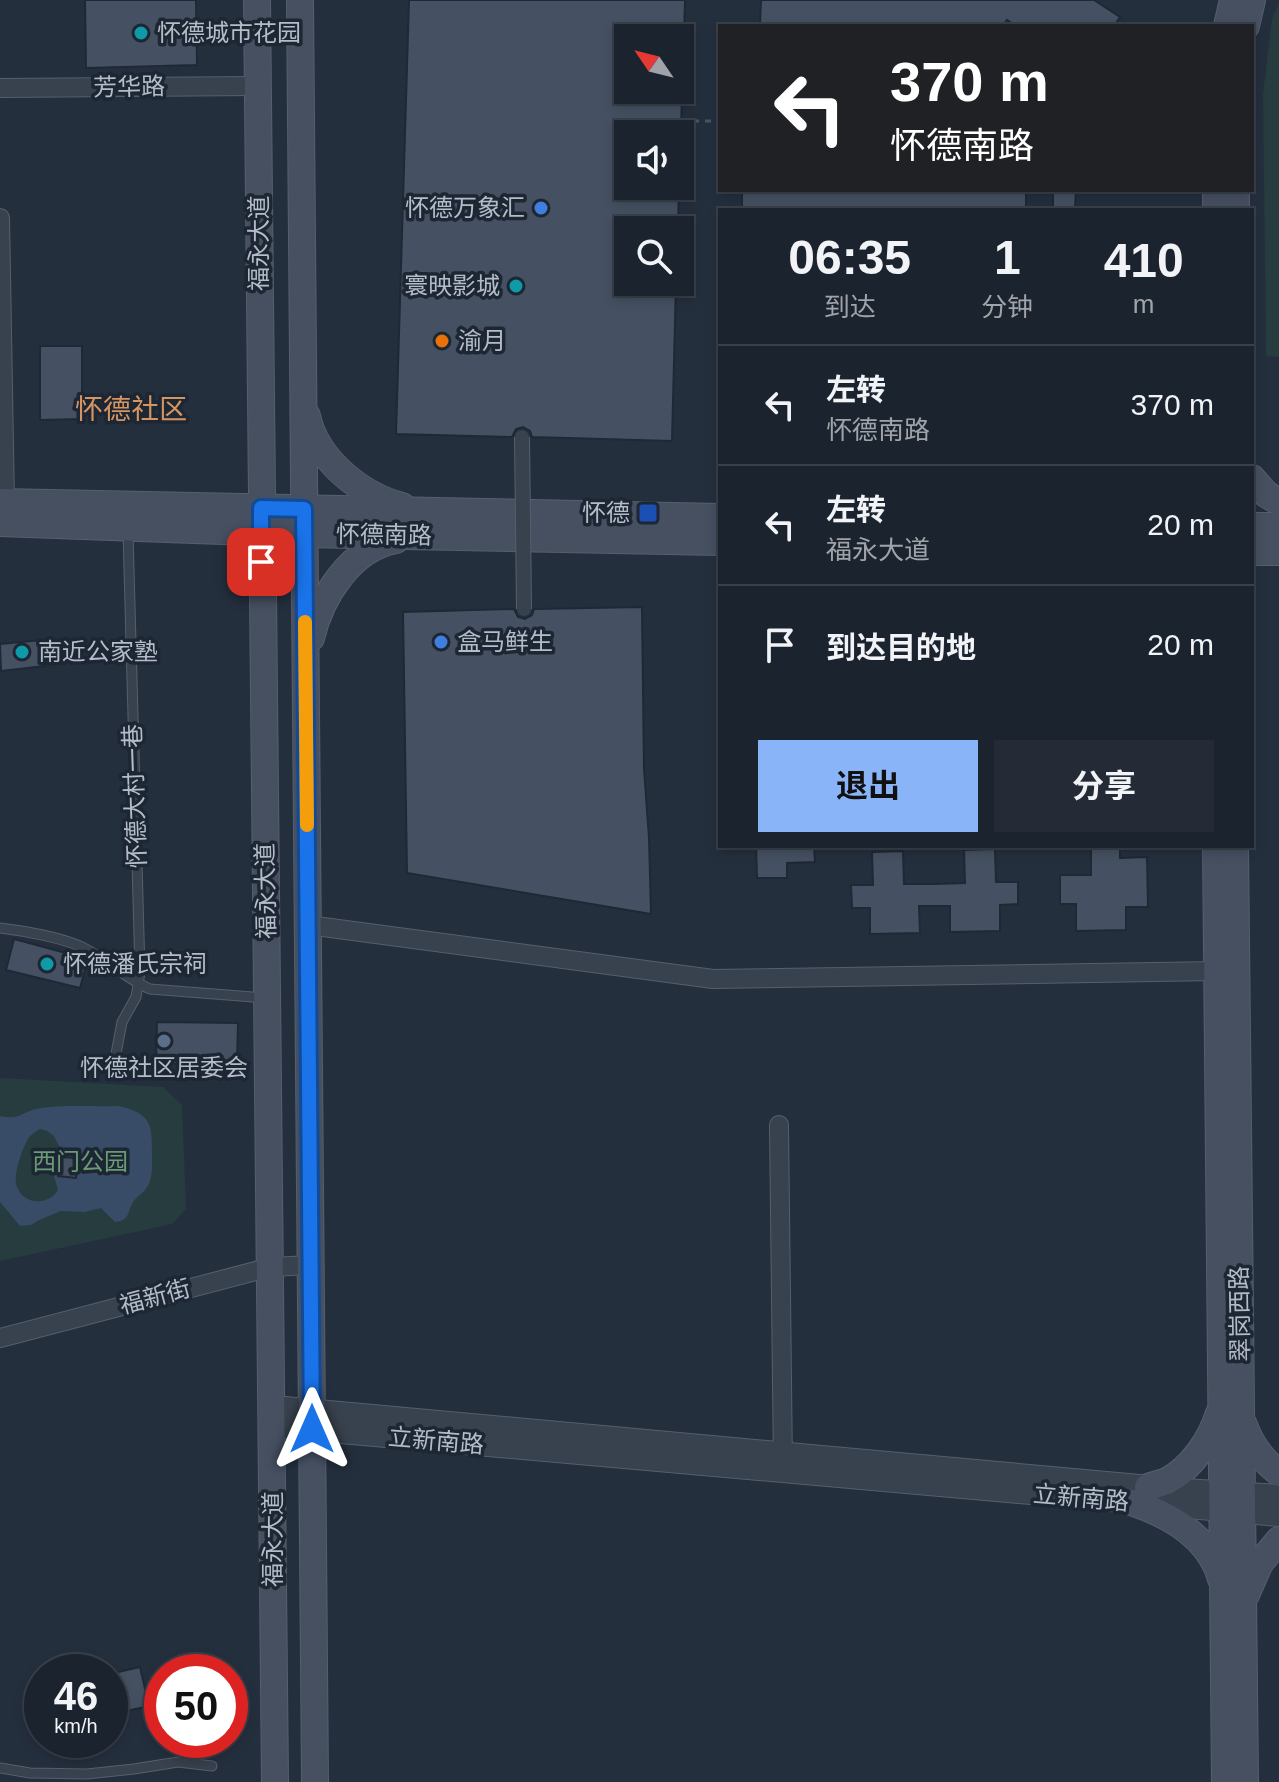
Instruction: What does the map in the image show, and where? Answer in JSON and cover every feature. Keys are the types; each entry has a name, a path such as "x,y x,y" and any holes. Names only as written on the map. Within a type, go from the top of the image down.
{"main road":[{"name":"福永大道","path":"257,0 275,1782"},
{"name":"福永大道","path":"300,0 315,1782"},
{"path":"1227,24 1233,0"},
{"path":"1246,24 1252,0"},
{"path":"304,400 315,438 341,471 419,524 369,551 340,576 313,629 306,661"},
{"path":"1254,480 1266,494 1279,502"},
{"name":"怀德南路","path":"2,509 128,528 261,520"},
{"name":"怀德南路","path":"2,509 419,524 718,517"},
{"name":"怀德南路","path":"419,524 718,542"},
{"path":"1254,526 1279,526"},
{"path":"1254,552 1279,552"},
{"name":"翠岗西路","path":"1216,848 1217,971 1232,1410"},
{"name":"翠岗西路","path":"1225,1782 1233,1596 1235,848"},
{"path":"1279,1473 1258,1453 1232,1410 1216,1422 1195,1458 1181,1471 1141,1495 1157,1511 1194,1535 1208,1551 1233,1596 1250,1581 1279,1540"},
{"name":"翠岗西路","path":"1233,1596 1245,1782"}],"street":[{"name":"芳华路","path":"0,88 258,86"},
{"path":"0,218 2,509"},
{"path":"522,437 524,609"},
{"path":"308,925 713,979 1217,971"},
{"path":"779,1125 783,1462"},
{"name":"福新街","path":"0,1338 271,1267 311,1265"},
{"name":"立新南路","path":"272,1415 284,1427 312,1420 1232,1502 1279,1515"},
{"name":"立新南路","path":"1232,1502 1279,1496"}],"lane":[{"name":"怀德大村一巷","path":"115,1059 122,1022 136,997 139,984 128,528"},
{"path":"0,928 78,945 150,989 267,998"},
{"path":"0,1768 30,1773 72,1774 123,1771 178,1762 212,1766"}],"path":[{"path":"694,121 718,121"}],"green space":[{"path":"1279,3 1279,357 1266,356 1263,94 1272,19"},
{"name":"西门公园","path":"0,1078 163,1087 182,1105 186,1209 172,1224 0,1261"}],"water":[{"path":"119,1106 144,1117 152,1137 150,1180 126,1217 115,1222 101,1208 85,1212 61,1211 31,1225 20,1226 0,1202 0,1116 16,1117 36,1109 56,1107","holes":["40,1129 54,1136 61,1150 54,1176 58,1190 48,1199 30,1200 17,1187 17,1169 29,1137"]}],"building":[{"name":"怀德城市花园","path":"85,0 196,0 197,65 86,68"},
{"name":"怀德万象汇","path":"409,0 685,0 684,24 614,24 614,104 682,104 681,120 614,120 614,200 679,200 678,216 614,216 614,296 676,296 672,441 532,437 530,431 523,427 516,429 512,437 396,434"},
{"path":"761,0 1094,0 1120,17 1115,24 1013,24 1007,20 1004,24 760,24"},
{"path":"742,192 1026,192 1026,208 742,208"},
{"path":"1053,192 1076,192 1075,208 1053,208"},
{"path":"40,346 82,346 82,419 40,420"},
{"path":"642,607 644,769 651,914 407,873 403,612 514,609 518,617 525,619 532,615 534,609"},
{"name":"南近公家塾","path":"42,640 45,666 1,671 0,644"},
{"path":"756,848 814,848 815,862 787,863 787,878 757,878"},
{"path":"1091,848 1120,848 1120,858 1147,857 1148,907 1126,907 1126,930 1076,931 1076,904 1060,904 1060,875 1091,875"},
{"path":"995,849 996,882 1018,882 1018,904 1000,905 1000,931 950,932 950,906 919,906 920,933 870,934 870,908 852,908 851,885 873,885 872,852 903,851 904,884 934,884 965,883 964,850"},
{"name":"怀德潘氏宗祠","path":"14,939 88,959 80,988 6,970"},
{"path":"157,1022 238,1023 237,1064 156,1064"},
{"path":"59,1157 78,1158 76,1178 58,1176"},
{"path":"140,1667 144,1707 128,1711 128,1670"}],"slow traffic":[{"path":"305,622 307,825"}],"place":[{"name":"怀德城市花园","path":"141,33"},
{"name":"怀德万象汇","path":"541,208"},
{"name":"寰映影城","path":"516,286"},
{"name":"渝月","path":"442,341"},
{"name":"怀德","path":"648,513"},
{"name":"盒马鲜生","path":"441,642"},
{"name":"南近公家塾","path":"22,652"},
{"name":"怀德潘氏宗祠","path":"47,964"},
{"name":"怀德社区居委会","path":"164,1041"}],"district":[{"name":"怀德社区","path":"131,409"}],"route":[{"path":"261,562 261,508 304,509 312,1429"}]}
